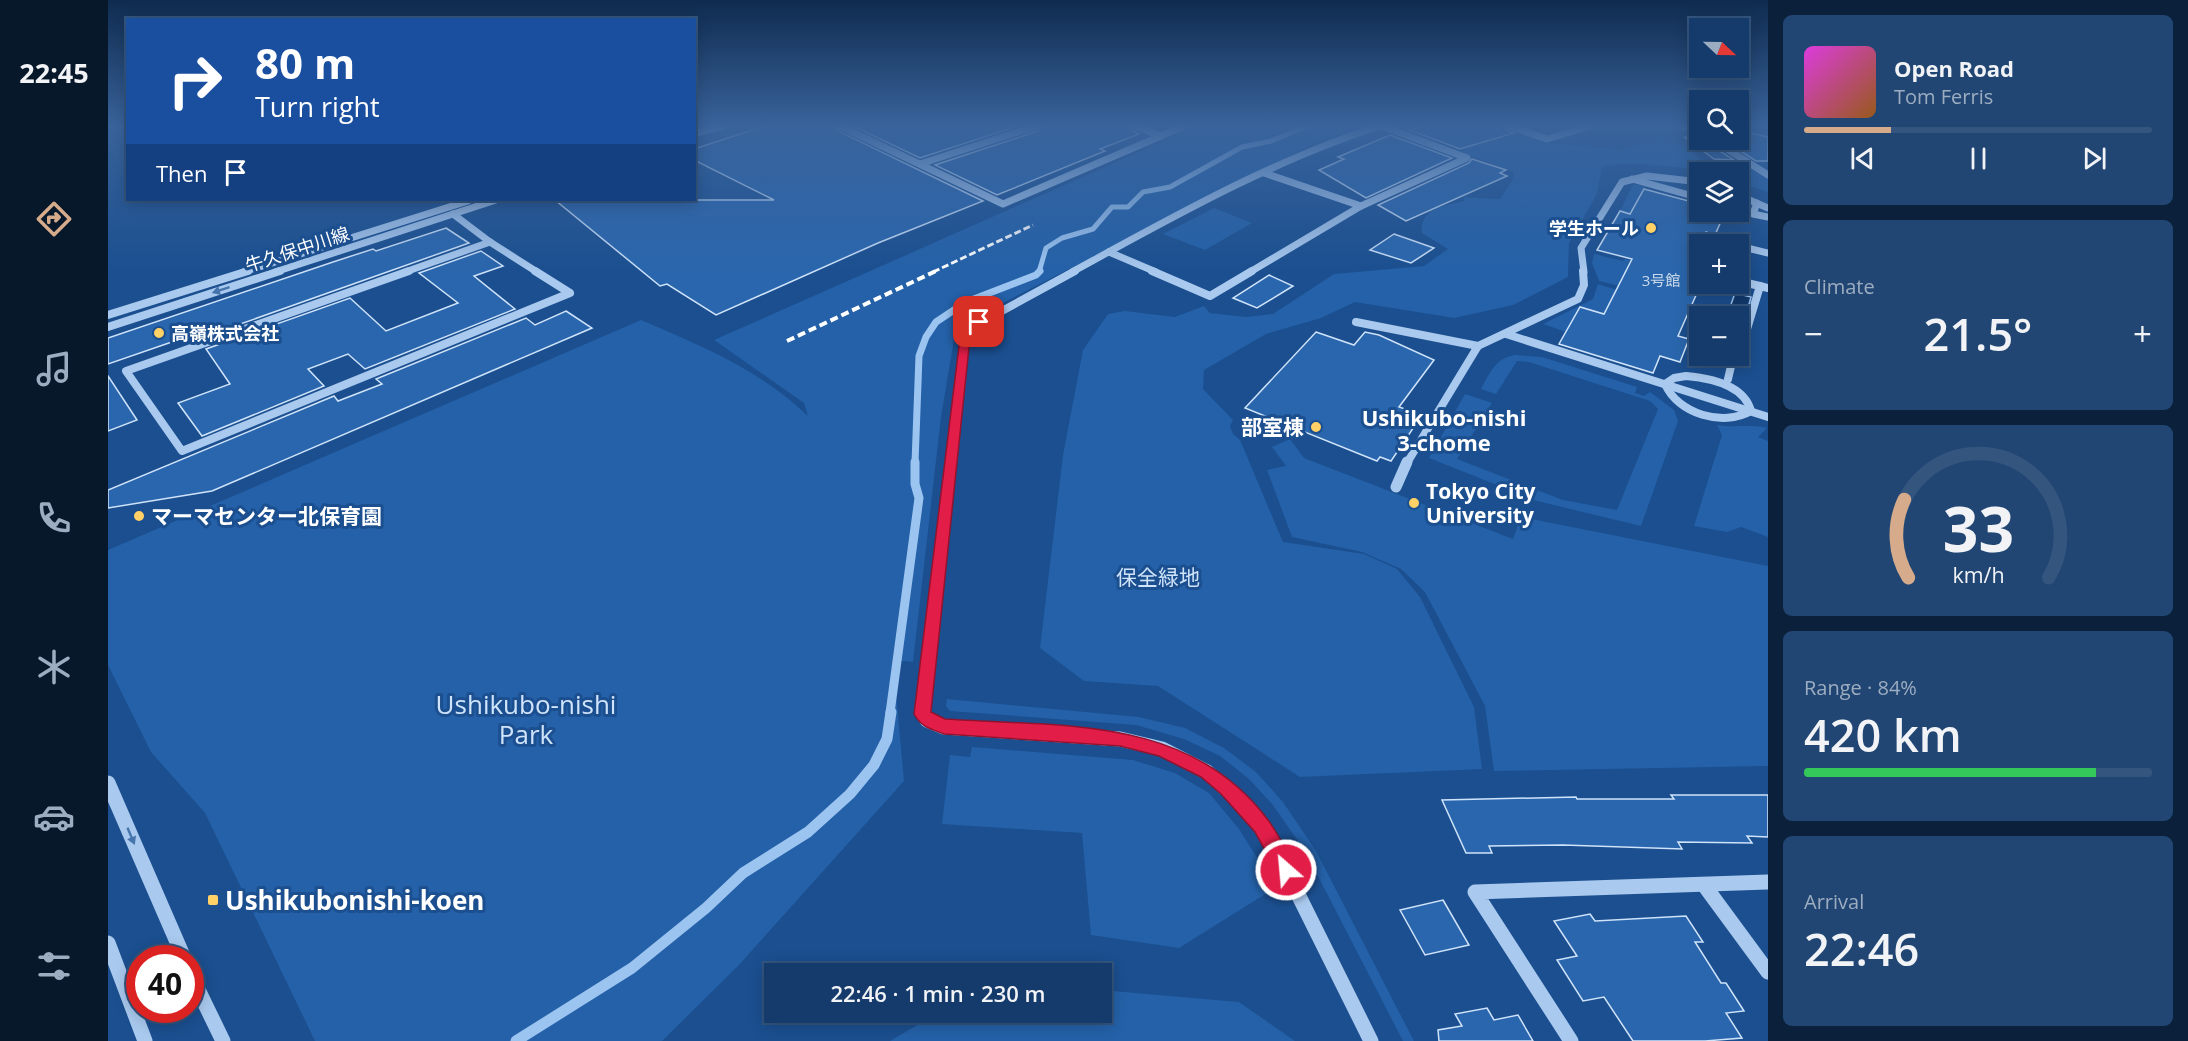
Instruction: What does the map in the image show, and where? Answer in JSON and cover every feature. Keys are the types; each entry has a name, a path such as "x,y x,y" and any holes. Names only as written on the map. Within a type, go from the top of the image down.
{"street":[{"path":"942,175 1003,204 1071,175"},
{"path":"1261,175 1109,252 979,322 966,333 922,714 927,720 944,727 1142,742 1162,749 1207,772 1245,806 1275,848 1371,1041"},
{"path":"1269,175 1362,206"},
{"path":"1109,252 1210,296 1362,206 1431,175"},
{"path":"1356,322 1478,346 1578,299 1585,288 1587,277 1580,258 1581,248 1622,182 1631,179 1668,177 1689,180"},
{"path":"1631,179 1689,195"},
{"path":"1749,200 1768,208"},
{"name":"牛久保中川線","path":"108,315 470,201"},
{"name":"牛久保中川線","path":"108,327 493,201"},
{"path":"1757,203 1753,214 1768,218"},
{"path":"453,214 490,242 570,293 182,451 126,372 490,242"},
{"path":"1749,248 1768,253"},
{"path":"1728,379 1732,362 1737,362 1764,287 1749,284"},
{"path":"1506,334 1768,417"},
{"path":"1396,486 1403,469 1478,346"},
{"path":"1665,384 1674,378 1686,376 1718,382 1742,394 1749,403 1751,411"},
{"path":"1665,384 1671,398 1700,413 1736,418 1751,411"},
{"path":"108,783 178,945"},
{"path":"1571,1041 1475,892 1768,882"},
{"path":"1704,885 1768,972"},
{"path":"108,943 145,1041"},
{"path":"204,1002 223,1041"}],"green space":[{"name":"Ushikubo-nishi Park","path":"1088,175 1254,175 956,327 941,417 913,662 893,660 904,781 739,965 662,1041 315,1041 205,813 151,752 108,665 108,550 641,320 708,349 751,372 808,416 804,403 714,340"},
{"name":"保全緑地","path":"1513,175 1600,175 1597,194 1569,243 1568,277 1513,305 1454,318 1355,302 1321,318 1266,334 1204,370 1203,389 1233,420 1230,426 1233,434 1240,440 1283,542 1364,554 1397,569 1420,597 1474,707 1482,769 1300,777 1158,686 1084,681 1040,648 1063,455 1083,350 1108,314 1125,311 1175,317 1204,306 1210,313 1246,317 1273,314 1334,274 1424,266 1448,249 1422,233 1422,225 1429,213 1442,206 1465,201 1463,197 1500,199 1512,181"},
{"name":"保全緑地","path":"1749,175 1760,175 1768,179 1768,192 1749,185"},
{"path":"1633,184 1645,187 1630,214 1620,211"},
{"path":"1214,208 1252,223 1205,250 1163,234"},
{"path":"1594,254 1623,261 1625,259 1635,261 1619,286 1599,281 1592,263"},
{"path":"1598,284 1617,290 1604,314 1580,307 1566,332 1543,324 1593,299"},
{"path":"1515,355 1542,357 1637,387 1635,393 1644,396 1650,392 1674,410 1678,421 1641,526 1537,501 1429,458 1465,394 1492,403 1457,459 1563,500 1617,510 1658,409 1650,401 1529,362 1517,361 1496,394 1481,389 1498,363"},
{"path":"1717,425 1767,428 1758,437 1768,441 1768,537 1741,527 1727,532 1694,526 1722,435"},
{"path":"1290,439 1304,458 1513,539 1521,517 1768,566 1768,766 1494,771 1485,706 1425,592 1401,569 1362,552 1292,537 1267,470 1286,466 1272,447"},
{"path":"947,699 1139,717 1185,728 1224,748 1256,772 1283,802 1316,851 1414,1041 1403,1041 1305,851 1272,804 1249,779 1220,756 1184,739 1136,725 950,711 946,706"},
{"path":"972,747 1133,760 1175,773 1209,793 1239,829 1264,869 1267,893 1179,948 1091,935 1082,833 942,824 950,755 970,757"},
{"path":"1112,991 1239,1002 1295,1041 890,1041 921,1023 1112,1023"}],"shaded area":[{"path":"1735,294 1751,297 1748,306 1730,306"}],"building":[{"path":"723,175 928,175 983,201 878,243 716,315 667,284 660,286 556,201 696,201 774,200"},
{"path":"955,175 1047,175 997,195"},
{"path":"1327,175 1416,175 1366,198"},
{"path":"1444,175 1507,176 1406,221 1378,205"},
{"path":"1644,189 1689,201 1689,222 1721,222 1715,234 1706,232 1705,234 1689,234 1689,294 1697,294 1691,306 1689,306 1678,336 1689,339 1680,362 1660,356 1653,373 1559,344 1580,307 1604,314 1632,259 1597,250 1620,211 1630,214"},
{"path":"446,228 469,243 198,339 195,334 108,364 108,338 333,262 373,249 376,251"},
{"path":"1394,234 1434,248 1411,263 1370,250"},
{"path":"481,251 503,266 474,276 515,309 365,369 348,354 308,369 324,386 202,436 178,403 230,384 206,349 350,298 386,331 458,303 419,273"},
{"path":"1269,275 1293,286 1257,308 1233,298"},
{"path":"566,311 592,328 212,491 108,508 108,490 334,396 338,401 382,384 376,379 526,318 535,325"},
{"path":"1316,332 1354,345 1365,332 1379,335 1434,360 1399,407 1422,415 1391,461 1380,457 1377,461 1245,408"},
{"path":"108,376 137,420 108,431"},
{"path":"1671,795 1768,795 1768,837 1747,836 1752,843 1678,842 1682,849 1563,845 1489,846 1492,853 1466,853 1442,800 1576,797 1577,799 1674,799"},
{"path":"1443,900 1469,945 1425,955 1400,910"},
{"path":"1590,914 1595,921 1686,916 1703,942 1695,942 1721,983 1726,983 1744,1011 1726,1013 1742,1038 1705,1041 1633,1041 1604,997 1583,1001 1557,960 1577,956 1554,921"},
{"path":"1487,1008 1494,1020 1518,1015 1533,1041 1439,1041 1438,1030 1462,1026 1455,1014"}],"waterway":[{"path":"1039,272 1046,248 1062,238 1093,229 1112,207 1128,207 1143,192 1170,187 1192,175"},
{"path":"915,463 919,356 926,337 936,322 966,302 1039,272"},
{"path":"890,713 919,498 915,484 915,463"},
{"path":"516,1041 632,968 706,908 743,873 808,832 850,794 874,765 887,739 891,712"}],"railway":[{"path":"933,272 1033,225"},
{"path":"787,341 936,271"}],"place":[{"name":"学生ホール","path":"1651,228"},
{"name":"高嶺株式会社","path":"159,333"},
{"name":"部室棟","path":"1316,427"},
{"name":"Tokyo City University","path":"1414,503"},
{"name":"マーマセンター北保育園","path":"139,516"},
{"name":"Ushikubonishi-koen","path":"213,900"}],"district":[{"name":"Ushikubo-nishi 3-chome","path":"1444,430"}],"route":[{"path":"979,322 969,329 965,338 922,714 927,720 944,727 1120,739 1142,742 1162,749 1207,772 1227,788 1262,826 1286,870"}]}
